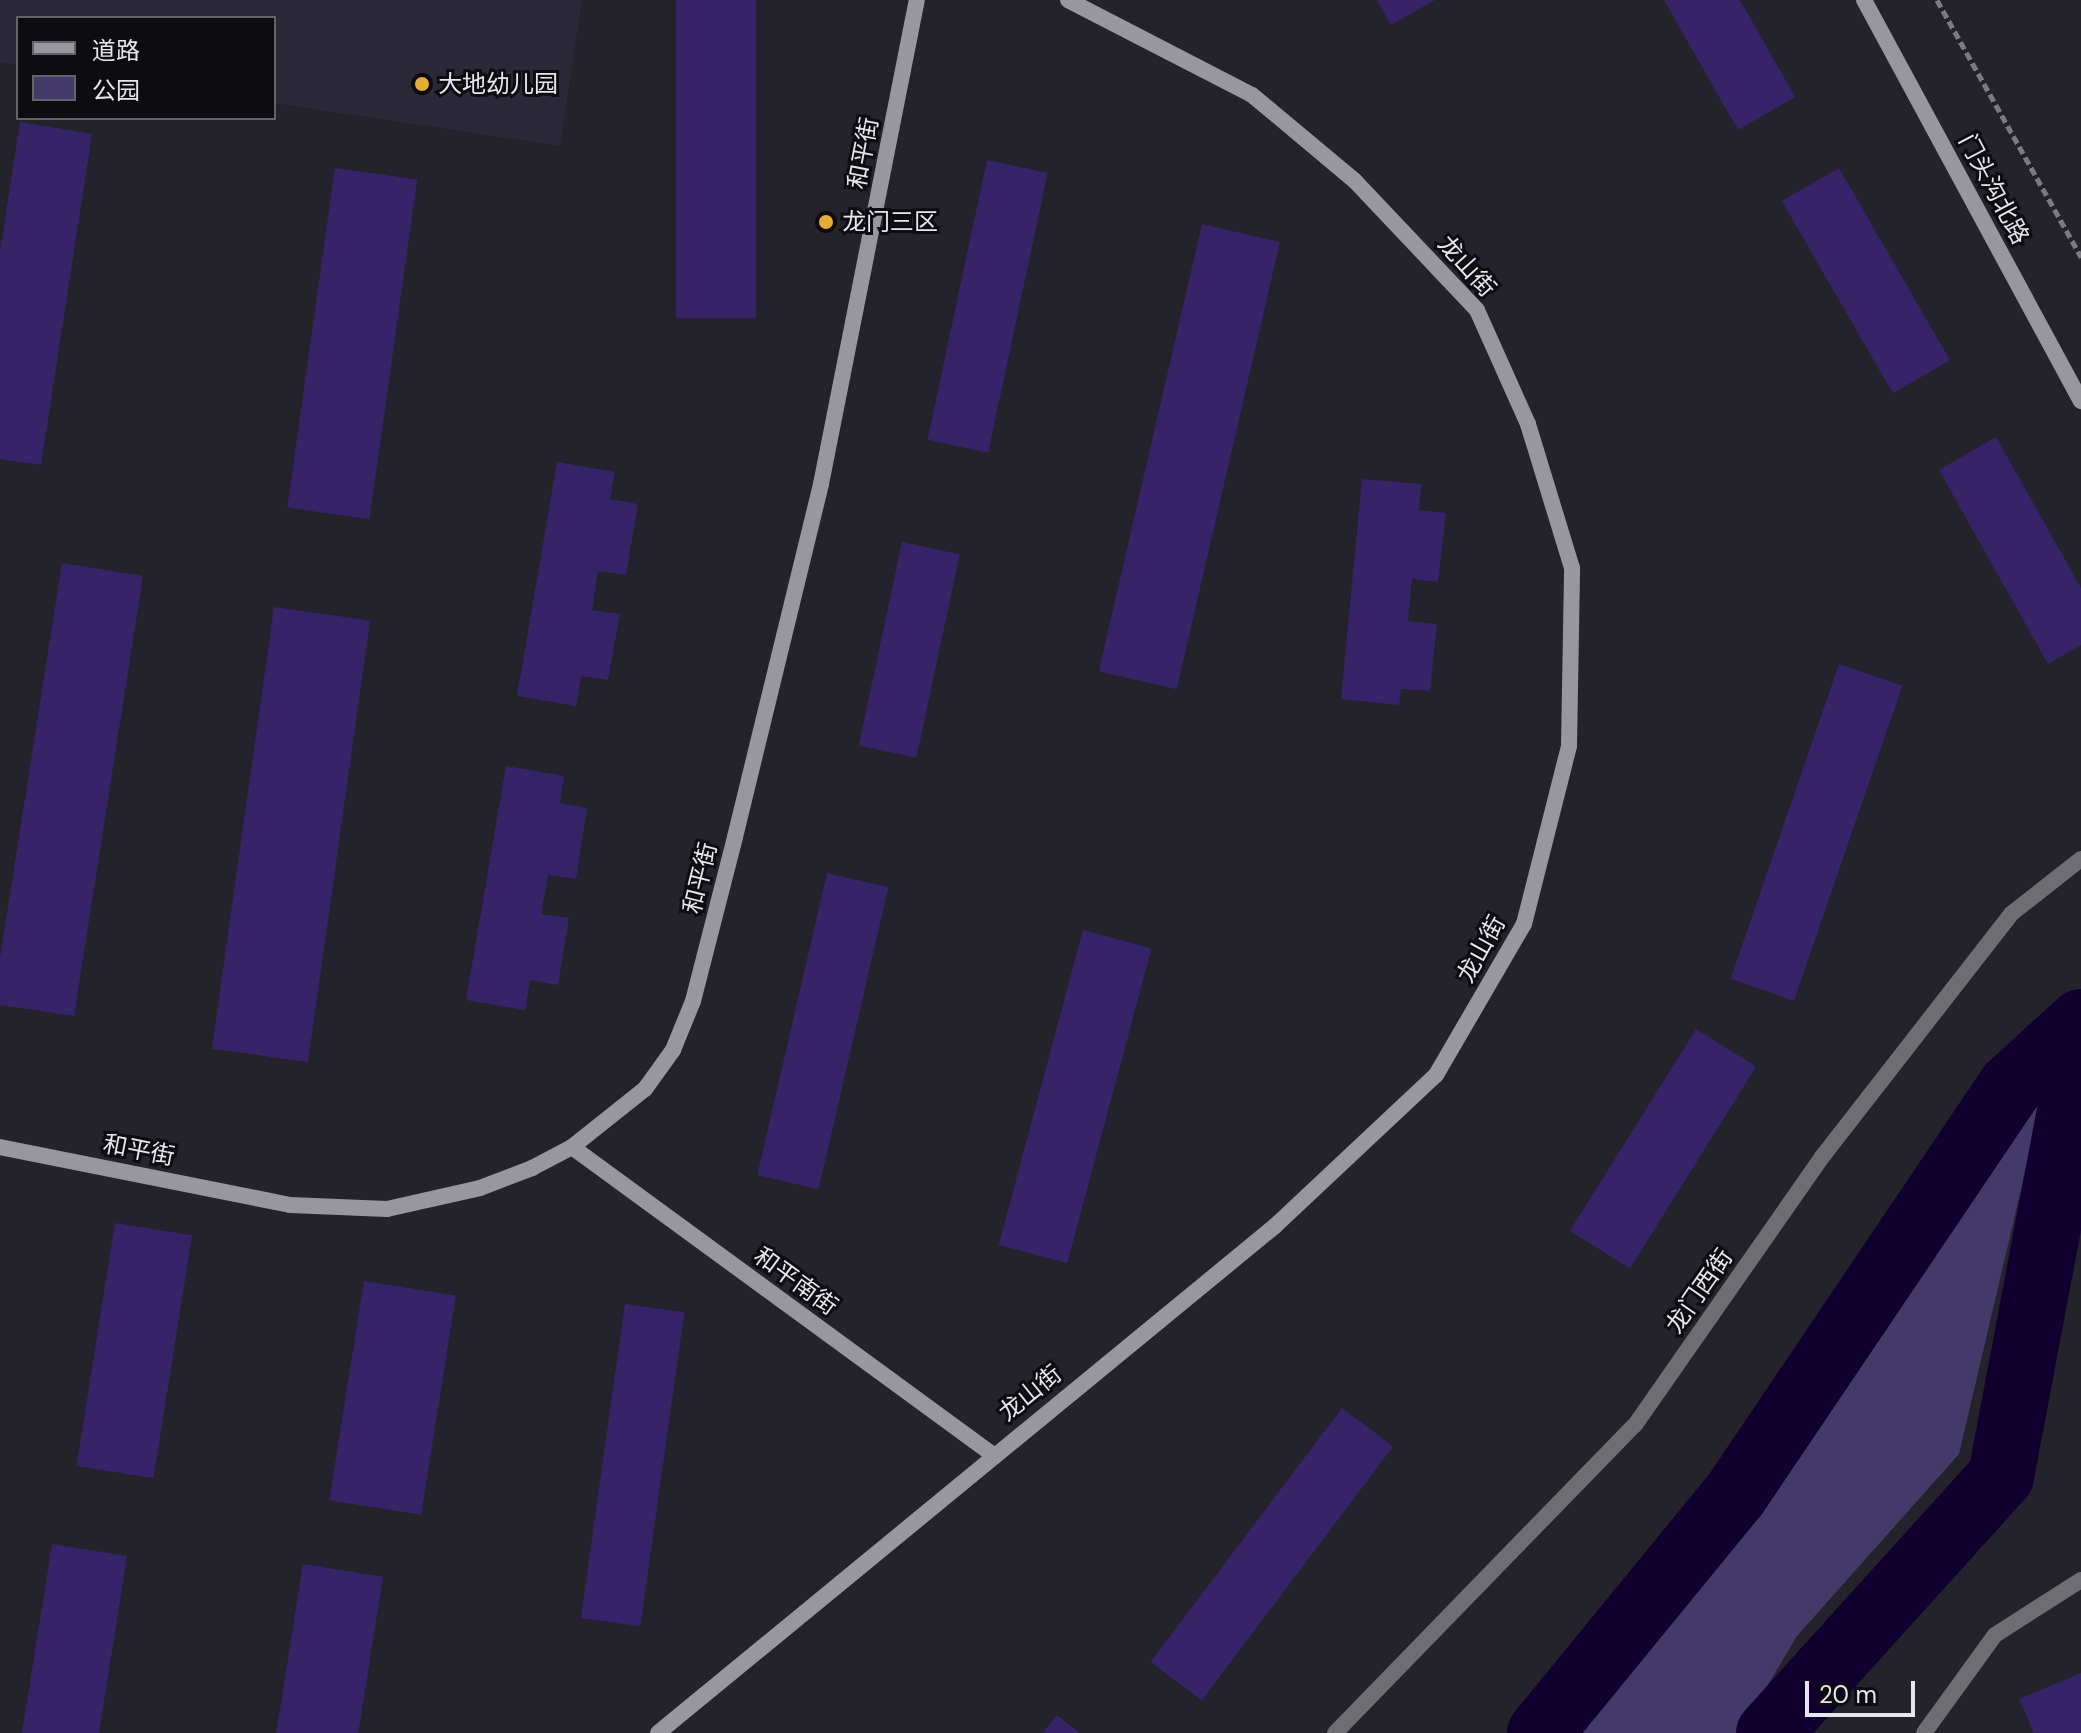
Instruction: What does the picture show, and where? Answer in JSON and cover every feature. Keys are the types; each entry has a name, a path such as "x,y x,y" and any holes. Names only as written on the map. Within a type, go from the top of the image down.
{"street":[{"name":"和平街","path":"0,1147 290,1205 387,1209 480,1188 572,1147 645,1089 673,1050 693,1001 821,484 917,0"},
{"name":"龙山街","path":"658,1733 992,1454 1275,1226 1436,1075 1524,924 1569,746 1572,568 1528,424 1477,310 1355,181 1252,95 1068,0"},
{"name":"门头沟北路","path":"1864,0 2081,401"},
{"name":"龙门西街","path":"1335,1733 1635,1425 1822,1157 2011,914 2081,859"},
{"name":"和平南街","path":"572,1147 992,1454"},
{"path":"1924,1733 1995,1635 2081,1580"}],"path":[{"path":"1937,0 2081,257"}],"shaded area":[{"name":"大地幼儿园","path":"0,0 582,0 560,146 276,103 276,16 16,16 16,65 0,62"}],"green space":[{"path":"2046,1083 1959,1454 1797,1636 1739,1733 1567,1733 1784,1471"}],"building":[{"path":"676,0 756,0 756,318 676,318"},
{"path":"1377,0 1435,0 1391,25"},
{"path":"1664,0 1740,0 1795,97 1738,130"},
{"path":"20,122 92,134 41,465 0,459 0,252"},
{"path":"987,160 1048,173 988,453 928,440"},
{"path":"335,168 417,180 369,519 287,508"},
{"path":"1839,168 1950,360 1893,393 1782,201"},
{"path":"1202,224 1280,242 1177,689 1099,671"},
{"path":"1996,437 2081,588 2081,645 2048,664 1939,470"},
{"path":"557,462 615,472 610,499 638,504 626,575 598,571 592,610 620,614 608,680 581,676 576,706 517,696"},
{"path":"1362,479 1421,484 1419,510 1446,513 1438,582 1412,579 1408,621 1437,624 1430,691 1401,689 1399,705 1341,699"},
{"path":"902,542 960,554 916,758 859,745"},
{"path":"62,563 143,576 74,1016 0,1005 0,958"},
{"path":"274,607 370,620 308,1062 212,1049"},
{"path":"1839,664 1902,686 1794,1001 1731,979"},
{"path":"506,766 564,776 560,803 587,808 576,879 548,875 541,914 569,918 558,985 530,980 525,1010 466,1000"},
{"path":"827,873 888,887 819,1189 757,1175"},
{"path":"1083,930 1152,948 1067,1263 999,1245"},
{"path":"1696,1029 1756,1067 1630,1268 1570,1231"},
{"path":"115,1223 192,1235 154,1478 77,1466"},
{"path":"364,1281 456,1296 421,1515 329,1500"},
{"path":"625,1304 684,1312 640,1626 581,1618"},
{"path":"1342,1408 1393,1447 1202,1700 1151,1662"},
{"path":"52,1544 127,1556 99,1733 22,1733"},
{"path":"303,1564 383,1577 358,1733 276,1733"},
{"path":"2081,1673 2081,1733 2034,1733 2019,1699"},
{"path":"1057,1715 1080,1733 1043,1733"}],"waterway":[{"path":"1540,1733 1735,1495 2011,1086 2081,1022"},
{"path":"1769,1733 2001,1476 2081,1051"}],"place":[{"name":"大地幼儿园","path":"422,84"},
{"name":"龙门三区","path":"826,222"}]}
